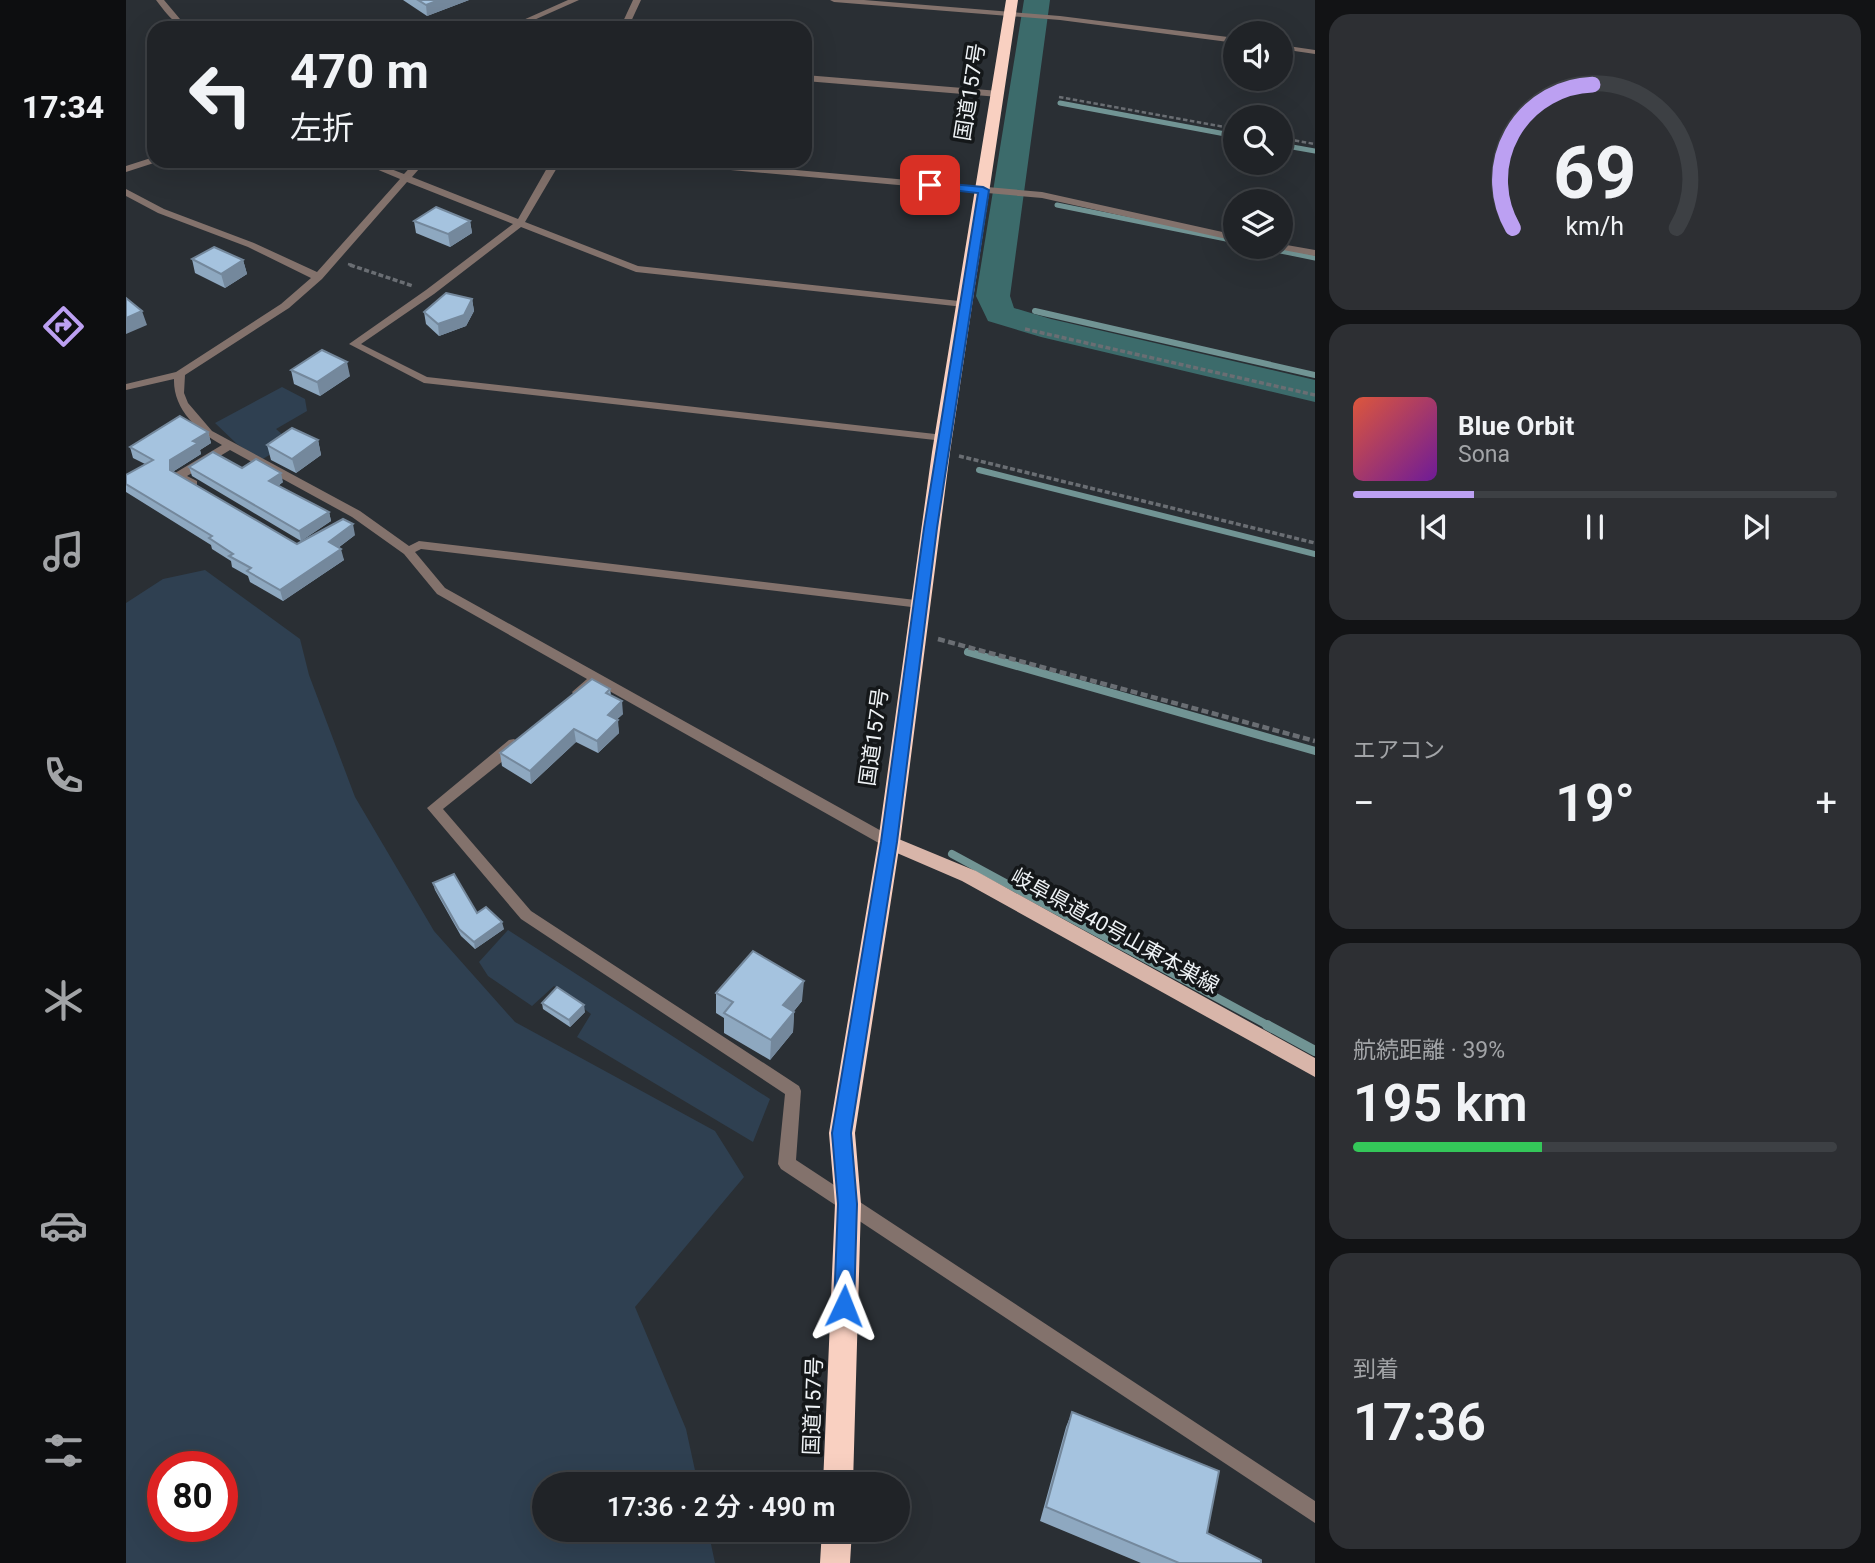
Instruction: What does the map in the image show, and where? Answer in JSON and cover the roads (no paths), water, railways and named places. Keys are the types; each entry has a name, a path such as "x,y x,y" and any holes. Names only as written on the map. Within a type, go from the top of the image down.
{"highway":[{"name":"国道157号","path":"838,1472 848,1204 842,1133 889,842 920,604 964,304 990,191 1011,7"},
{"path":"835,1563 836,1542"}],"main road":[{"name":"岐阜県道40号山東本巣線","path":"889,842 968,876 1315,1068"}],"street":[{"path":"160,0 177,21"},
{"path":"526,21 575,0"},
{"path":"627,21 637,0"},
{"path":"834,0 1011,7 1223,39"},
{"path":"1293,49 1315,52"},
{"path":"812,79 999,94"},
{"path":"126,169 147,162"},
{"path":"379,168 636,269 964,304"},
{"path":"126,387 180,374 285,306 318,277 415,168"},
{"path":"552,168 520,223 430,292 354,344 425,380 943,445"},
{"path":"740,168 1030,194 1223,235"},
{"path":"126,192 160,211 251,245 318,277"},
{"path":"1293,249 1315,253"},
{"path":"180,374 179,393 183,404 208,433 408,551 441,591 889,842"},
{"path":"202,489 179,476 229,446"},
{"path":"408,551 419,545 920,604"},
{"path":"565,703 598,677"},
{"path":"522,738 434,808 526,915 793,1091 787,1164 1315,1513"}],"waterway":[{"path":"1037,0 993,296 1000,314 1041,327 1315,391"},
{"path":"1060,103 1223,134"},
{"path":"1293,147 1315,151"},
{"path":"1057,205 1223,238"},
{"path":"1293,254 1315,258"},
{"path":"1035,311 1315,375"},
{"path":"979,470 1315,554"},
{"path":"968,652 1315,751"},
{"path":"952,854 1271,1027"},
{"path":"1267,1025 1315,1051"}]}
